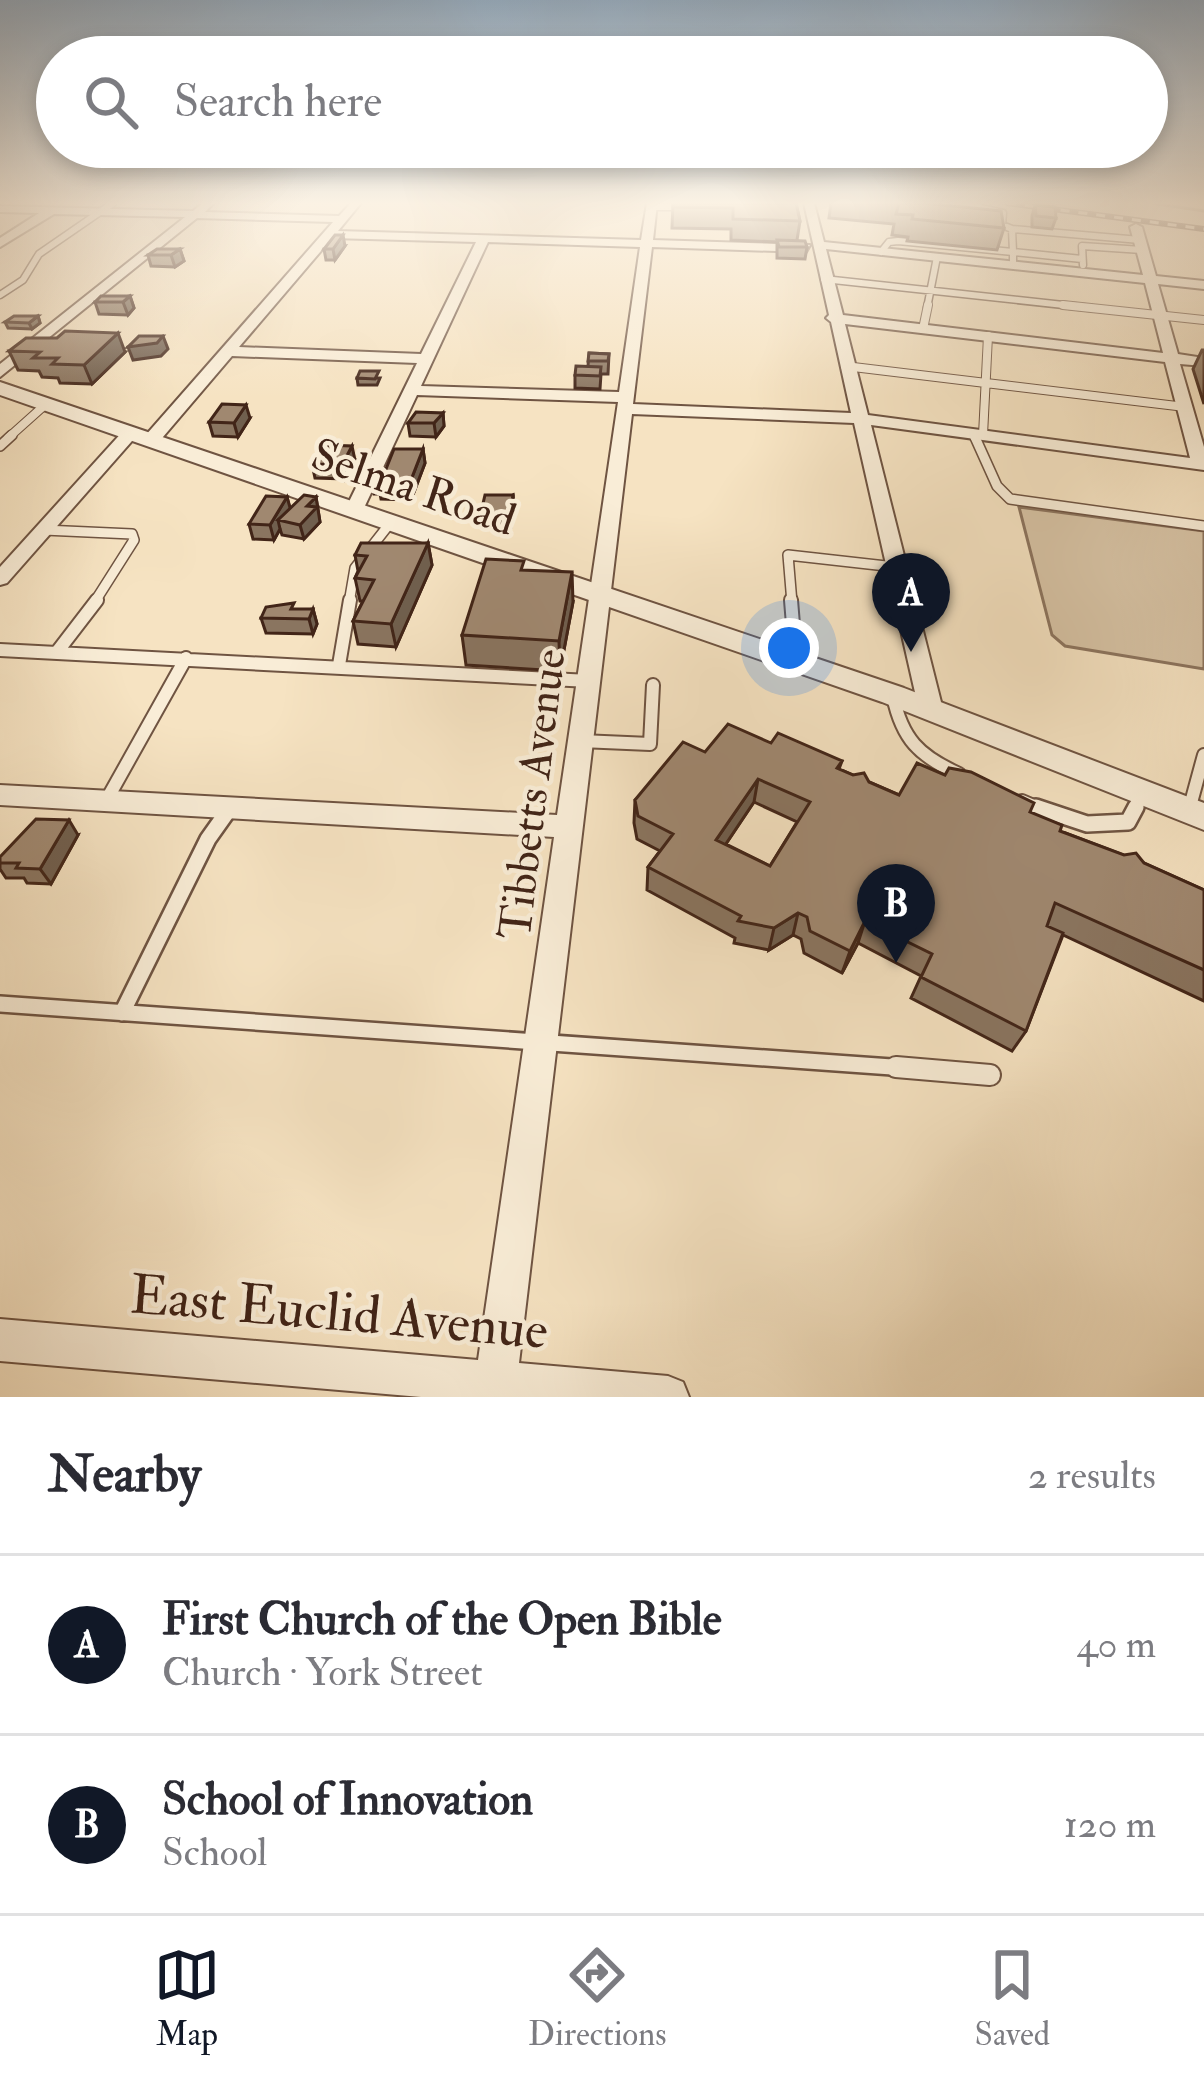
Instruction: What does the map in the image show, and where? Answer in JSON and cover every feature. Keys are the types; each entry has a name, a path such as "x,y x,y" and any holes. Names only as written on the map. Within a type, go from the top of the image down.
{"street":[{"path":"0,372 129,268"},
{"path":"0,579 227,351 299,268"},
{"path":"354,510 470,268"},
{"name":"Tibbetts Avenue","path":"495,1389 644,268"},
{"path":"823,268 931,710"},
{"path":"1094,268 1204,285"},
{"path":"411,390 857,418 1202,465 1147,268"},
{"path":"833,318 1204,362"},
{"path":"227,351 426,359"},
{"name":"Selma Road","path":"0,388 892,695 1143,793 1198,802"},
{"path":"0,795 570,826"},
{"name":"East Euclid Avenue","path":"0,1340 495,1389 668,1397"}],"lane":[{"path":"0,295 23,280 30,268"},
{"path":"923,328 935,268"},
{"path":"824,279 1204,320"},
{"path":"988,336 978,435 997,486 1010,499 1204,526"},
{"path":"844,365 1185,407"},
{"path":"0,446 46,404"},
{"path":"338,665 356,568 391,522"},
{"path":"44,530 116,531 134,536 98,598 57,652"},
{"path":"789,659 794,637 788,555 895,567"},
{"path":"0,650 589,681"},
{"path":"106,800 186,658"},
{"path":"581,741 650,744 652,685"},
{"path":"892,695 908,746 973,780"},
{"path":"1198,802 1204,755"},
{"path":"1015,798 1079,825 1106,827 1128,822 1143,793"},
{"path":"122,1012 208,839 231,808"},
{"path":"0,1004 542,1039 990,1075"}],"shaded area":[{"path":"1019,507 1204,531 1204,669 1065,646 1052,635"}],"building":[{"path":"101,296 130,296 123,302 95,302"},
{"path":"14,316 38,316 29,323 5,322"},
{"path":"65,331 118,333 84,365 52,364 58,358 9,351 26,338 57,338"},
{"path":"139,336 163,336 157,343 128,347"},
{"path":"589,353 609,354 608,361 588,361"},
{"path":"576,366 601,367 600,376 575,375"},
{"path":"360,371 379,371 375,379 357,378"},
{"path":"222,404 246,405 234,423 209,422"},
{"path":"416,412 443,413 434,423 408,423"},
{"path":"323,445 352,446 342,465 312,464"},
{"path":"394,449 423,449 409,485 371,480 376,469 386,469"},
{"path":"304,495 316,497 307,506 317,507 300,525 278,520"},
{"path":"485,495 513,495 510,513 481,512"},
{"path":"266,496 287,497 270,525 249,524"},
{"path":"361,543 428,543 391,624 353,621 374,580 355,578 367,556 355,555"},
{"path":"486,559 524,561 521,570 572,572 559,641 462,635"},
{"path":"294,603 291,609 313,609 309,619 261,618 266,607"},
{"path":"728,724 771,743 778,733 842,761 837,768 853,775 864,773 869,782 899,795 917,763 945,775 949,768 971,772 1034,803 1030,812 1062,825 1060,831 1124,855 1136,853 1144,863 1204,890 1204,970 1055,903 1047,926 1063,933 1026,1031 921,977 932,954 865,921 850,951 810,931 807,917 798,913 774,928 738,921 741,916 648,867 673,834 638,816 635,800 683,742 705,752","holes":["758,779 810,802 770,866 716,840"]},
{"path":"36,819 69,820 40,869 0,863 0,857"}],"place":[{"name":"First Church of the Open Bible","path":"911,652"},
{"name":"School of Innovation","path":"896,963"}]}
